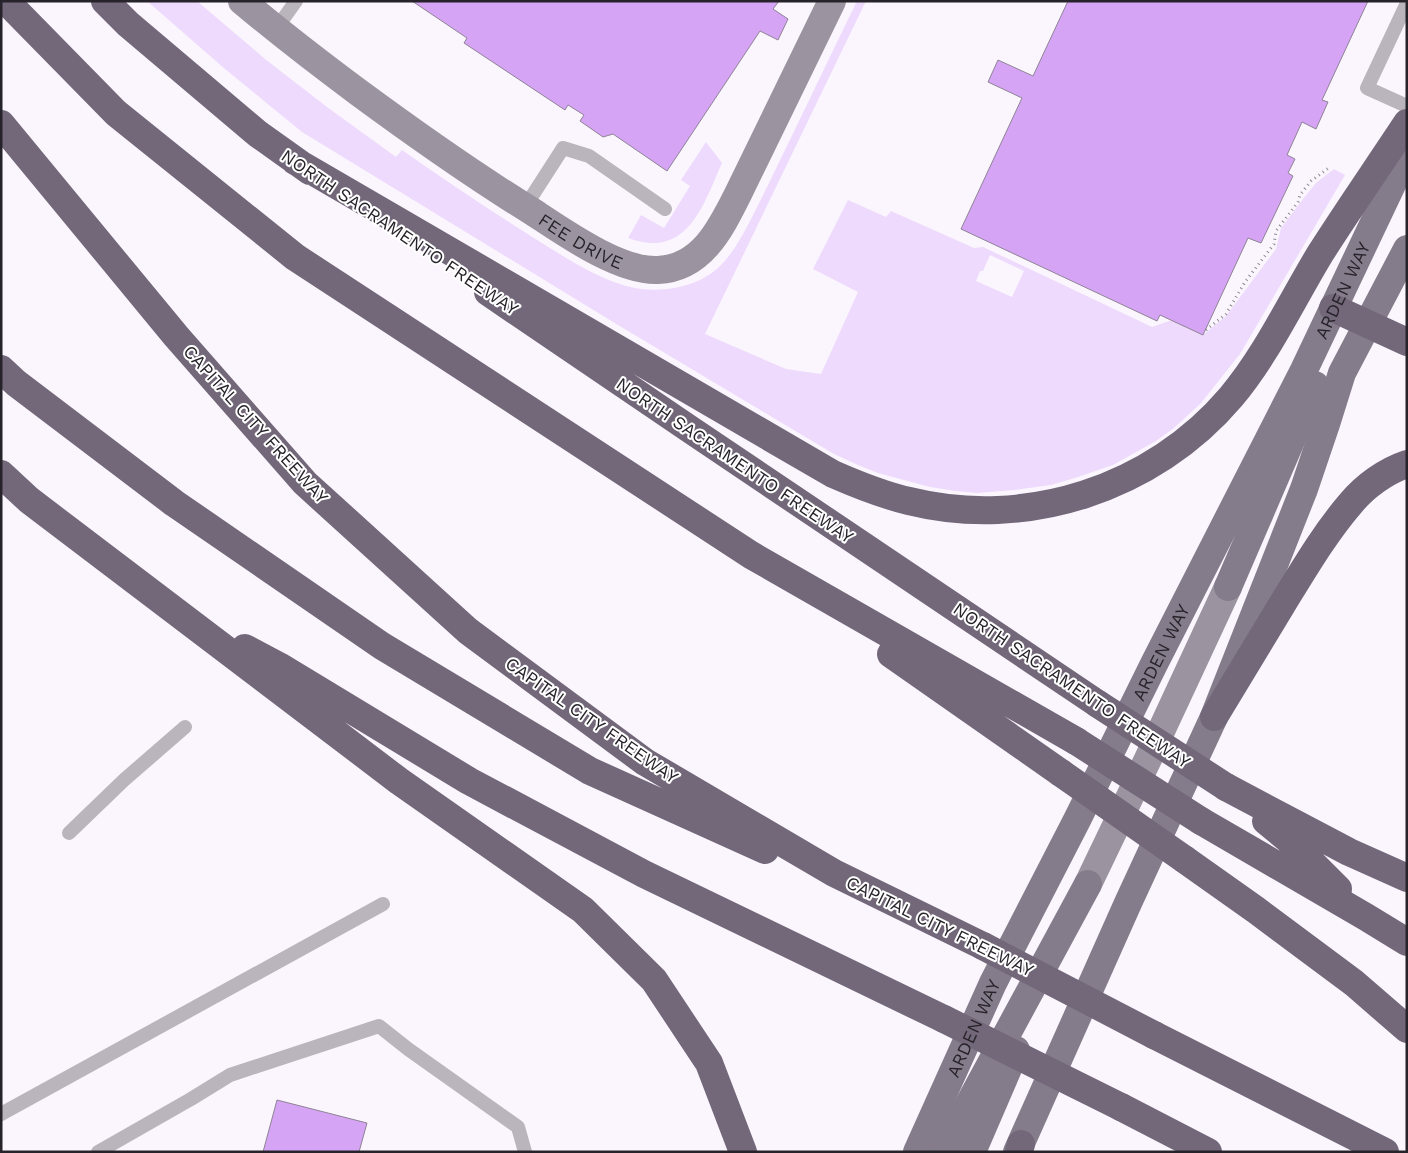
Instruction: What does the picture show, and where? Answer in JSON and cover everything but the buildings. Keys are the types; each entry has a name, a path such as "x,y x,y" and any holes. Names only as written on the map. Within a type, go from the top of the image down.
{"highway":[{"path":"6,1 116,113 294,257 751,555 1256,910 1354,983 1407,1029"},
{"name":"NORTH SACRAMENTO FREEWAY","path":"105,1 128,24 258,134 295,161 690,430 1098,704 1226,787 1289,840 1366,917"},
{"path":"295,161 833,474 909,501 936,506 989,511 1039,507 1090,493 1118,482 1145,469 1174,451 1204,426 1230,398 1251,371 1320,254 1407,123"},
{"name":"CAPITAL CITY FREEWAY","path":"1,124 176,336 305,482 468,631 645,762 834,873 983,946 1384,1152"},
{"path":"1333,308 1407,342"},
{"path":"1,369 16,383 174,503 382,646 515,726 590,771 770,852 874,893"},
{"path":"1214,717 1296,582 1352,501 1374,481 1397,467 1407,464"},
{"path":"1,474 29,500 399,781 583,910 654,980 709,1063 743,1152"},
{"path":"751,555 1076,741 1201,821 1407,942"},
{"path":"175,612 279,666 469,781 635,869 944,1019 1208,1152"},
{"path":"1226,787 1349,852 1407,878"}],"main road":[{"name":"ARDEN WAY","path":"917,1152 993,983 1299,379 1407,154"},
{"name":"ARDEN WAY","path":"1019,1149 1128,903 1214,717 1304,489 1342,374 1366,324 1407,249"},
{"path":"1228,587 1319,374 1333,308"},
{"path":"1228,587 1261,532 1342,374"},
{"path":"943,1152 1088,884"},
{"path":"972,1152 1088,884"}],"street":[{"name":"FEE DRIVE","path":"242,1 330,71 435,149 525,208 623,264 641,269 658,270 674,268 691,261 704,250 727,216 832,1"},
{"path":"1088,884 1228,587"}],"lane":[{"path":"276,29 296,1"},
{"path":"1407,3 1367,88 1407,106"},
{"path":"525,208 563,148 589,156 665,209"},
{"path":"69,833 124,780 185,727"},
{"path":"1,1114 383,904"},
{"path":"98,1152 230,1075 380,1026 408,1049 518,1127 524,1152"}],"path":[{"path":"1206,330 1226,314 1245,282 1274,244 1276,231 1298,202 1300,195 1311,181 1330,167"}],"shaded area":[{"path":"147,1 197,1 265,59 396,157 402,150 467,195 595,274 635,288 669,289 691,284 702,279 720,266 734,249 768,185 857,1 866,1 705,334 786,369 821,374 858,292 813,269 848,200 886,217 891,211 974,248 983,247 1152,327 1172,320 1203,335 1226,316 1276,249 1281,228 1316,183 1334,169 1345,175 1240,354 1201,403 1174,428 1156,441 1113,465 1075,478 1051,485 977,493 930,487 878,473 834,454 302,132 225,69","holes":["990,255 1024,271 1012,297 976,281"]},
{"path":"706,142 722,163 708,196 690,225 679,235 665,242 648,243 628,238 641,215 664,228 690,186 681,180"}]}
